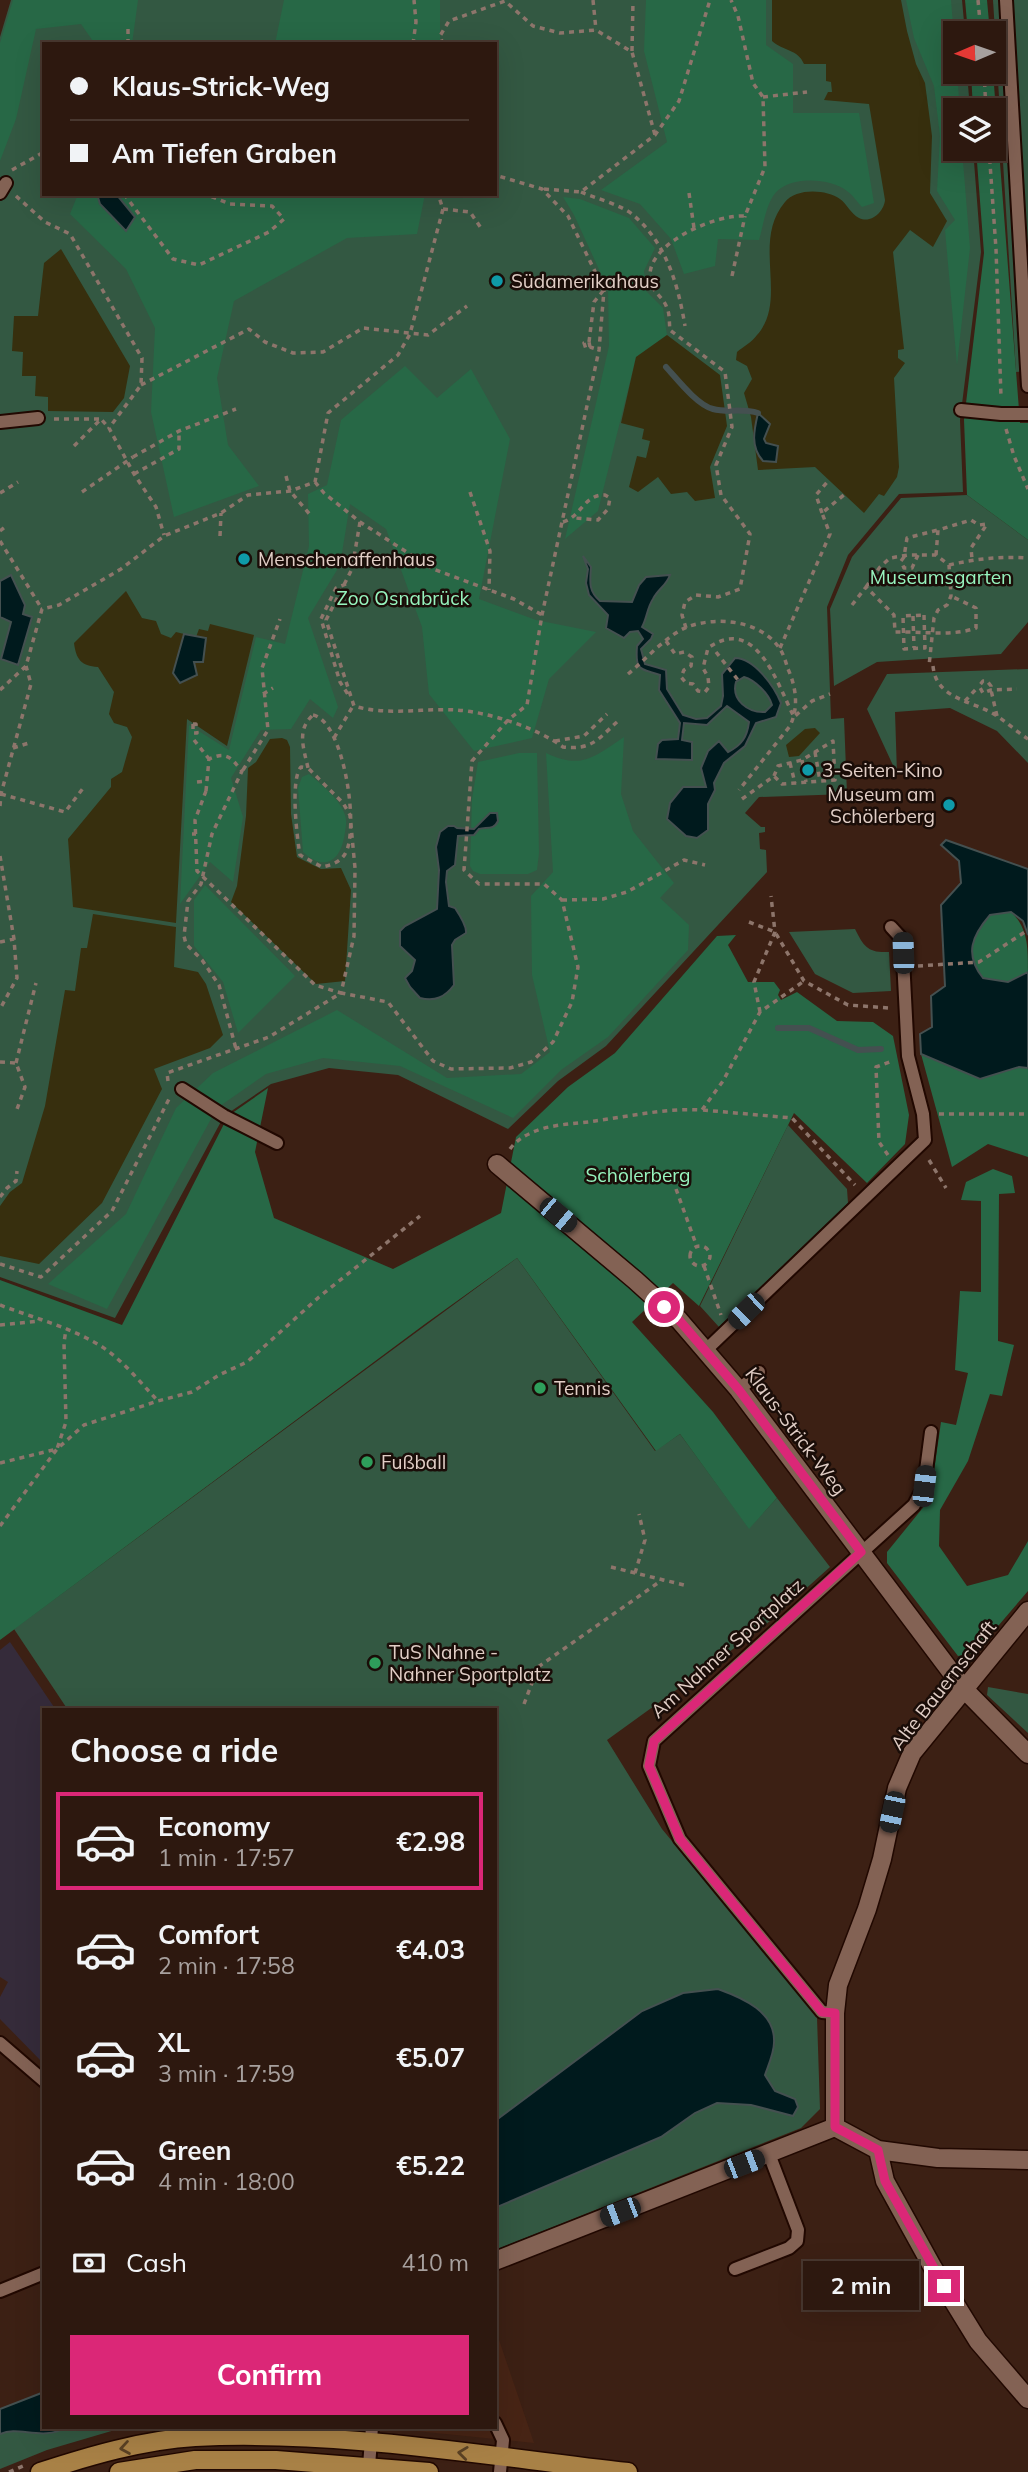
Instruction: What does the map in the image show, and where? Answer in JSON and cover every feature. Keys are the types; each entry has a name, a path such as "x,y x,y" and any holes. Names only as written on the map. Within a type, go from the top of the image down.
{"main road":[{"path":"40,2472 114,2450 223,2432 279,2437 372,2435 501,2465 628,2472"},
{"path":"119,2472 213,2459 276,2459 429,2472"}],"street":[{"name":"Klaus-Strick-Weg","path":"497,1164 679,1320 739,1390 964,1689 1028,1754"},
{"name":"Alte Bauernschaft","path":"835,2127 835,2013 838,1985 867,1909 882,1859 897,1788 912,1753 1028,1611"},
{"path":"497,2260 835,2127 878,2150 938,2158 1028,2160"},
{"path":"878,2150 885,2181 933,2268 978,2341 1028,2399"}],"lane":[{"path":"1006,0 1028,386"},
{"path":"961,410 1028,414"},
{"path":"0,422 38,418"},
{"path":"706,1350 925,1140 923,1114 908,1056 902,939 891,927"},
{"path":"182,1089 224,1116 277,1143"},
{"path":"739,1390 759,1372"},
{"name":"Am Nahner Sportplatz","path":"835,2013 822,2012 680,1839 649,1766 654,1741 914,1505 924,1486 931,1432"},
{"path":"0,2043 42,2079"},
{"path":"734,2269 789,2248 797,2241 798,2230 769,2154"},
{"path":"0,2291 42,2274"},
{"path":"497,2427 503,2440 501,2465"},
{"path":"369,2466 372,2435"}],"path":[{"path":"413,42 416,22 414,0"},
{"path":"593,0 596,30"},
{"path":"581,192 655,135 679,102 710,0"},
{"path":"731,0 738,16 753,83 763,97 765,167 745,216 732,276"},
{"path":"978,0 980,21"},
{"path":"438,42 449,21 505,1 533,26 561,33 596,30 632,52"},
{"path":"633,1 632,52 655,135"},
{"path":"128,27 128,42"},
{"path":"440,36 442,42"},
{"path":"763,97 807,92"},
{"path":"42,153 8,173 3,188 45,222 70,234 142,358 141,385"},
{"path":"990,161 996,248 1001,414 1028,489"},
{"path":"497,176 542,189 581,192 631,212 663,249 681,298 685,326"},
{"path":"194,740 209,760 206,791 195,820 197,871 315,985 388,1002 433,1061 451,1069 510,1068 531,1062 553,1042 572,1002 578,967 562,900 544,884 479,884 464,870 472,761 508,720 527,705 542,615 599,349 604,290 568,216 542,189"},
{"path":"689,193 694,228"},
{"path":"125,196 173,260 200,265 269,232 284,219 272,206 230,204 210,196"},
{"path":"440,196 443,209 410,334 398,355 328,413 315,482 360,523 433,569 514,599 542,615"},
{"path":"443,209 470,212 481,228"},
{"path":"686,628 682,615 685,602 696,596 718,597 740,589 750,534 721,495 716,465 732,427 725,372 670,330 667,306 652,290 650,272 663,249 694,228 733,215 745,216"},
{"path":"599,349 589,344 594,302 604,290"},
{"path":"108,428 141,385 249,329 265,342 293,353 323,352 363,328 428,335 467,306"},
{"path":"82,492 133,457 179,431 236,409"},
{"path":"38,418 101,419"},
{"path":"101,419 156,507 164,536"},
{"path":"74,446 101,419"},
{"path":"134,474 179,449 179,431"},
{"path":"286,476 290,491 312,517"},
{"path":"780,649 830,534 817,495 829,480"},
{"path":"0,493 18,482"},
{"path":"42,609 59,606 121,569 164,536 221,513 248,495 290,491 315,482"},
{"path":"470,492 490,551 489,590"},
{"path":"822,513 845,494"},
{"path":"562,522 575,518 598,520 608,509 610,498 605,495 593,496 575,518"},
{"path":"220,536 221,513"},
{"path":"918,555 915,565 908,570 902,565 907,538 971,520 979,525 987,524 971,548 972,559"},
{"path":"354,706 326,620 352,569 360,523"},
{"path":"0,531 5,527"},
{"path":"936,555 938,530"},
{"path":"0,541 42,609 26,666 31,684 0,806"},
{"path":"852,605 880,567 890,558 936,555 948,565 951,596 947,604 937,610 931,632 931,666 934,676 946,693 998,716 1028,739"},
{"path":"948,565 972,559 1011,556 1028,558"},
{"path":"866,587 894,615 895,632 967,631 976,628 976,608 951,596"},
{"path":"924,615 925,648 904,649 903,616 913,616 924,615"},
{"path":"913,616 914,649"},
{"path":"236,1049 219,985 202,960 185,942 188,901 201,884 212,834 242,771 268,730 261,668 280,619"},
{"path":"628,674 666,641 686,628 730,622 752,626 780,649 794,682 794,717 790,726 739,790"},
{"path":"666,641 675,654 684,652 692,657 691,666 684,670 681,677 686,683 693,684 698,691 705,692 709,687 704,668 708,648 728,638 743,640 760,652 794,717"},
{"path":"716,652 738,680"},
{"path":"0,690 26,666"},
{"path":"965,701 983,681 987,681 991,686 998,716"},
{"path":"979,686 983,693 1017,689"},
{"path":"263,694 273,688"},
{"path":"794,717 812,701 830,694"},
{"path":"354,706 387,710 457,710 508,720 563,747 583,748 593,744 617,722"},
{"path":"334,738 354,706"},
{"path":"555,741 584,736 607,714"},
{"path":"168,1086 167,1073 269,1037 341,993 354,936 355,868 350,814 343,803 308,768 302,739 309,717 317,716 334,738 350,797 349,834 345,854 338,862 329,866 322,867 300,855 297,841 295,778 301,767 308,768"},
{"path":"742,799 774,776 778,766 802,760 833,741 835,780 782,784 774,776"},
{"path":"13,748 29,743"},
{"path":"815,752 820,781"},
{"path":"209,760 226,755 235,761 242,771"},
{"path":"802,760 806,782"},
{"path":"790,763 795,783"},
{"path":"197,782 207,782"},
{"path":"1,794 65,812 83,787"},
{"path":"0,856 14,939 17,978 0,1009"},
{"path":"562,900 603,899 627,892 684,860 705,865"},
{"path":"771,896 775,932 804,981 848,1004 905,1008"},
{"path":"749,922 775,932"},
{"path":"937,965 979,962 1028,930"},
{"path":"760,1012 754,982 775,932"},
{"path":"0,942 14,939"},
{"path":"702,1110 723,1081 760,1012 804,981"},
{"path":"16,1112 25,1087 16,1063 36,983"},
{"path":"896,1168 879,1142 876,1067 908,1056"},
{"path":"0,1062 16,1063"},
{"path":"0,1265 41,1277 112,1211 169,1098"},
{"path":"516,1142 532,1132 561,1126 680,1109 792,1118 866,1197"},
{"path":"923,1114 1028,1114"},
{"path":"928,1158 946,1188"},
{"path":"0,1197 6,1188 16,1181 17,1171"},
{"path":"676,1189 697,1247"},
{"path":"0,1526 57,1448 84,1425 192,1392 247,1362 319,1297 420,1216"},
{"path":"697,1247 707,1248 711,1254 704,1266 698,1266 691,1260 692,1251 697,1247"},
{"path":"704,1266 726,1330"},
{"path":"0,1305 61,1325 95,1342 128,1369 158,1401"},
{"path":"0,1325 41,1320"},
{"path":"57,1448 66,1422 66,1329"},
{"path":"0,1463 57,1448"},
{"path":"635,1573 645,1539 639,1514"},
{"path":"611,1567 688,1586"},
{"path":"524,1704 538,1667 663,1580"}],"shaded area":[{"path":"10,1642 55,1708 42,1708 42,2062 0,2019 0,1997 8,1982 0,1977 0,1650"},
{"path":"497,2334 534,2443 396,2429 497,2429"}],"green space":[{"name":"Zoo Osnabrück","path":"11,0 962,0 964,21 943,21 943,84 968,84 969,98 943,98 943,161 974,161 981,252 960,420 963,492 899,494 848,555 827,607 831,719 844,718 847,794 759,797 745,813 761,827 765,827 765,832 759,833 760,849 766,850 767,872 606,1046 558,1081 508,1129 398,1075 329,1068 271,1084 224,1116 115,1318 0,1277 0,37"},
{"path":"13,0 138,0 132,42 94,42 81,24 36,29 16,119 0,161 0,43"},
{"path":"284,0 440,0 440,42 275,42"},
{"path":"646,0 766,0 766,45 793,64 793,113 859,113 874,203 862,207 847,191 829,183 807,181 786,185 772,198 759,240 718,239 715,266 684,274 671,239 640,204 601,190 667,142 644,51"},
{"path":"906,0 951,0 953,21 943,21 943,84 958,84 959,98 943,98 943,161 963,161 970,248 957,365 945,230 955,220 937,191 940,136 934,86 914,38"},
{"path":"965,0 987,0 989,21 967,21"},
{"path":"993,0 1028,0 1028,371 1016,372 1003,161 1006,161 1006,98 999,98 998,84 1006,84 1006,21 994,21"},
{"path":"972,84 994,84 995,98 972,98"},
{"path":"977,161 1000,161 1020,423 1028,423 1028,540 967,495 964,420 984,253"},
{"path":"77,196 425,196 417,234 347,238 234,301 217,378 228,445 259,486 174,517 151,412 155,328 126,269 70,214"},
{"path":"563,197 580,199 629,218 655,248 644,271 646,291 663,308 667,335 636,357 598,511 565,539 609,346 608,289"},
{"path":"405,366 437,398 471,369 510,439 479,599 536,620 596,632 549,679 532,738 474,751 429,694 422,627 386,529 350,504 340,565 308,618 338,707 333,718 310,699 291,729 261,730 231,778 243,817 233,882 210,862 180,904 189,725 229,750 256,637 285,644 309,546 308,494 327,485 341,420"},
{"name":"Museumsgarten","path":"967,495 1028,540 1028,622 1001,654 877,662 834,686 830,609 852,557 901,498"},
{"path":"1028,669 1028,763 997,731 950,708 895,712 897,774 867,709 887,674"},
{"path":"624,737 621,794 633,831 674,883 660,898 689,925 688,950 608,1037 561,1070 513,1118 400,1066 323,1058 266,1074 217,1108 107,1309 48,1284 126,1214 176,1108 213,1073 337,1010 447,1078 521,1074 550,1052 532,975 531,896 553,872 546,753 579,761 596,755"},
{"path":"519,753 537,753 537,870 528,874 480,874 470,866 472,799 478,762"},
{"path":"309,774 335,798 346,817 341,849 337,856 326,862 312,859 303,852 298,788 302,777"},
{"path":"205,885 295,976 238,1033 223,982 194,946 194,900"},
{"path":"1011,912 1024,931 1028,972 1008,982 983,978 972,953 975,938 990,915"},
{"path":"855,929 868,948 889,952 891,991 853,993 815,974 789,932"},
{"name":"Schölerberg","path":"736,935 728,945 748,982 774,982 780,990 778,995 781,1000 797,992 837,1021 873,1022 893,1036 909,1115 905,1144 867,1183 794,1113 699,1306 673,1283 632,1322 713,1412 777,1498 749,1529 680,1434 656,1451 517,1258 0,1640 0,1280 122,1325 228,1116 268,1088 255,1152 274,1218 393,1269 501,1213 516,1137 568,1087 615,1053 717,936"},
{"path":"921,1054 980,1079 1019,1067 1028,1068 1028,1157 988,1144 952,1167"},
{"path":"788,1125 847,1189 848,1203 719,1327 700,1306"},
{"path":"993,1169 1012,1176 1015,1193 999,1194 998,1341 1014,1345 1002,1396 990,1394 968,1461 940,1510 939,1546 967,1586 1008,1575 1028,1541 1028,1591 975,1653 958,1656 887,1563 887,1552 930,1499 941,1422 956,1425 968,1373 955,1370 960,1291 981,1292 981,1201 961,1200 966,1182"},
{"name":"TuS Nahne - Nahner Sportplatz","path":"517,1258 655,1451 680,1434 749,1528 777,1498 830,1567 762,1628 607,1740 662,1829 817,2017 820,2109 801,2128 497,2249 497,2207 661,2137 695,2113 717,2103 751,2105 793,2116 765,2075 775,2043 642,2011 497,2120 497,1708 67,1708 14,1629"},
{"path":"988,1687 1028,1694 1028,1733 987,1695"},
{"path":"118,2429 47,2450 0,2469 0,2434 15,2431"}],"sand":[{"path":"772,0 901,0 916,64 925,83 932,136 930,193 947,221 933,247 910,230 893,252 904,349 898,350 898,358 905,363 894,378 899,467 897,477 884,496 879,494 864,513 815,467 758,470 751,417 744,393 752,379 747,366 736,360 737,352 755,338 766,321 771,288 771,235 775,218 785,202 804,192 827,193 840,199 859,218 868,219 876,215 885,200 869,104 824,100 828,92 832,92 831,82 826,81 826,64 804,64 798,55 772,41"},
{"path":"61,249 130,366 124,398 113,412 48,411 48,397 35,396 36,376 22,376 23,352 12,351 14,316 38,316 44,263"},
{"path":"667,335 720,375 727,426 710,467 715,498 695,501 687,492 671,494 658,477 638,492 629,487 637,456 646,458 650,441 642,439 644,429 621,423 636,357"},
{"path":"126,591 142,618 156,621 161,634 171,638 176,632 196,637 199,629 208,631 210,624 254,635 227,746 187,719 176,923 73,907 68,839 111,787 111,779 122,772 132,737 127,727 114,723 109,714 114,692 98,667 80,661 74,643"},
{"path":"815,728 820,733 799,756 789,757 786,745 805,729"},
{"path":"270,739 287,740 290,747 291,814 297,857 321,869 341,868 351,890 345,981 316,984 231,902 237,886 246,816 248,768 256,762"},
{"path":"93,914 176,927 174,967 198,972 206,984 223,1035 210,1048 154,1069 162,1089 102,1203 39,1264 0,1256 0,1206 10,1192 22,1183 45,1106 65,990 75,991 81,948 87,948"}],"water":[{"path":"98,196 118,196 135,217 126,231 100,204"},
{"path":"758,413 770,424 764,439 766,443 778,446 776,462 763,461 756,450 754,432"},
{"path":"583,556 591,567 592,590 600,601 632,602 639,585 646,577 670,575 649,606 642,627 653,634 641,649 645,664 666,670 667,689 683,715 696,719 707,718 721,706 722,674 735,658 742,659 756,668 774,689 781,703 776,717 756,723 745,746 724,763 708,804 708,830 697,838 686,836 667,819 670,803 683,787 706,787 701,768 708,751 719,741 728,752 737,746 745,736 749,722 727,706 707,725 684,723 682,740 692,742 692,760 656,759 658,744 662,740 678,739 680,723 659,690 660,675 643,670 638,665 637,646 643,639 638,631 630,632 624,638 606,628 608,615 589,595 586,583 588,569","holes":["744,677 753,681 768,696 772,705 765,712 747,708 738,700 736,682"]},
{"path":"11,575 25,605 23,614 32,617 18,665 1,659 11,622 0,617 0,581"},
{"path":"184,634 206,638 203,662 194,662 197,675 180,683 173,673"},
{"path":"490,813 497,813 498,821 494,826 479,829 474,835 458,836 455,865 447,871 449,906 455,908 466,930 452,945 454,985 439,998 420,998 405,978 412,971 415,960 400,946 400,931 437,909 439,870 436,847 440,832 448,826 474,829"},
{"path":"946,840 1028,869 1028,935 1023,921 1011,912 990,915 975,938 972,953 983,978 1008,982 1028,972 1028,1068 1019,1067 980,1079 921,1054 920,1034 932,1027 931,996 945,986 941,905 961,883 959,861 941,845"},
{"path":"718,1989 747,2002 764,2015 773,2032 774,2047 765,2075 775,2091 795,2099 798,2107 793,2116 751,2105 717,2103 695,2113 661,2137 497,2207 497,2120 642,2011 683,1993"},
{"path":"42,2393 42,2429 62,2429 49,2433 15,2431 0,2434 0,2409"}],"waterway":[{"path":"666,367 707,407 758,413"},
{"path":"778,1028 809,1028 858,1050 881,1049"}],"place":[{"name":"Südamerikahaus","path":"497,281"},
{"name":"Menschenaffenhaus","path":"244,559"},
{"name":"3-Seiten-Kino","path":"808,770"},
{"name":"Museum am Schölerberg","path":"949,805"},
{"name":"Tennis","path":"540,1388"},
{"name":"Fußball","path":"367,1462"},
{"name":"TuS Nahne - Nahner Sportplatz","path":"375,1663"}],"route":[{"path":"664,1307 679,1320 739,1390 861,1552 654,1741 649,1766 680,1839 822,2012 835,2013 835,2127 878,2150 885,2181 944,2286"}]}
